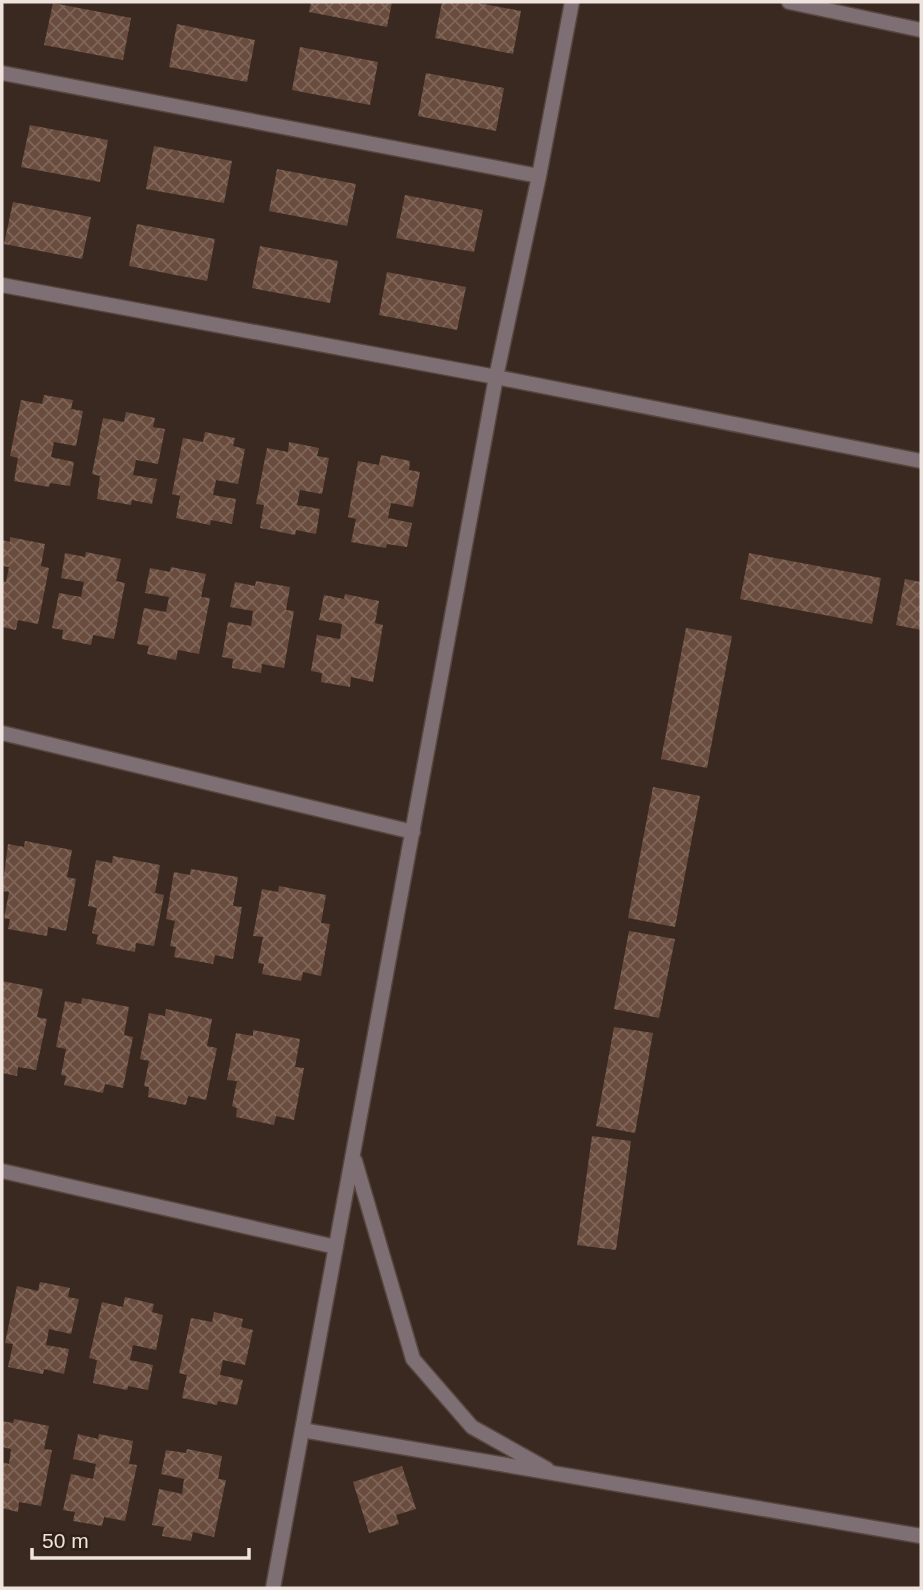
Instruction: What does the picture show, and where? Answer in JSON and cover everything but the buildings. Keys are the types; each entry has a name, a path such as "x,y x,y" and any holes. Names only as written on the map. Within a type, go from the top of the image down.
{"street":[{"path":"273,1588 496,377 539,176 572,2"},
{"path":"789,2 921,30"},
{"path":"2,73 539,176"},
{"path":"2,285 496,377 921,461"},
{"path":"2,733 413,832"},
{"path":"353,1156 413,1359 472,1427 556,1475"},
{"path":"2,1171 336,1247"},
{"path":"302,1430 921,1536"}]}
